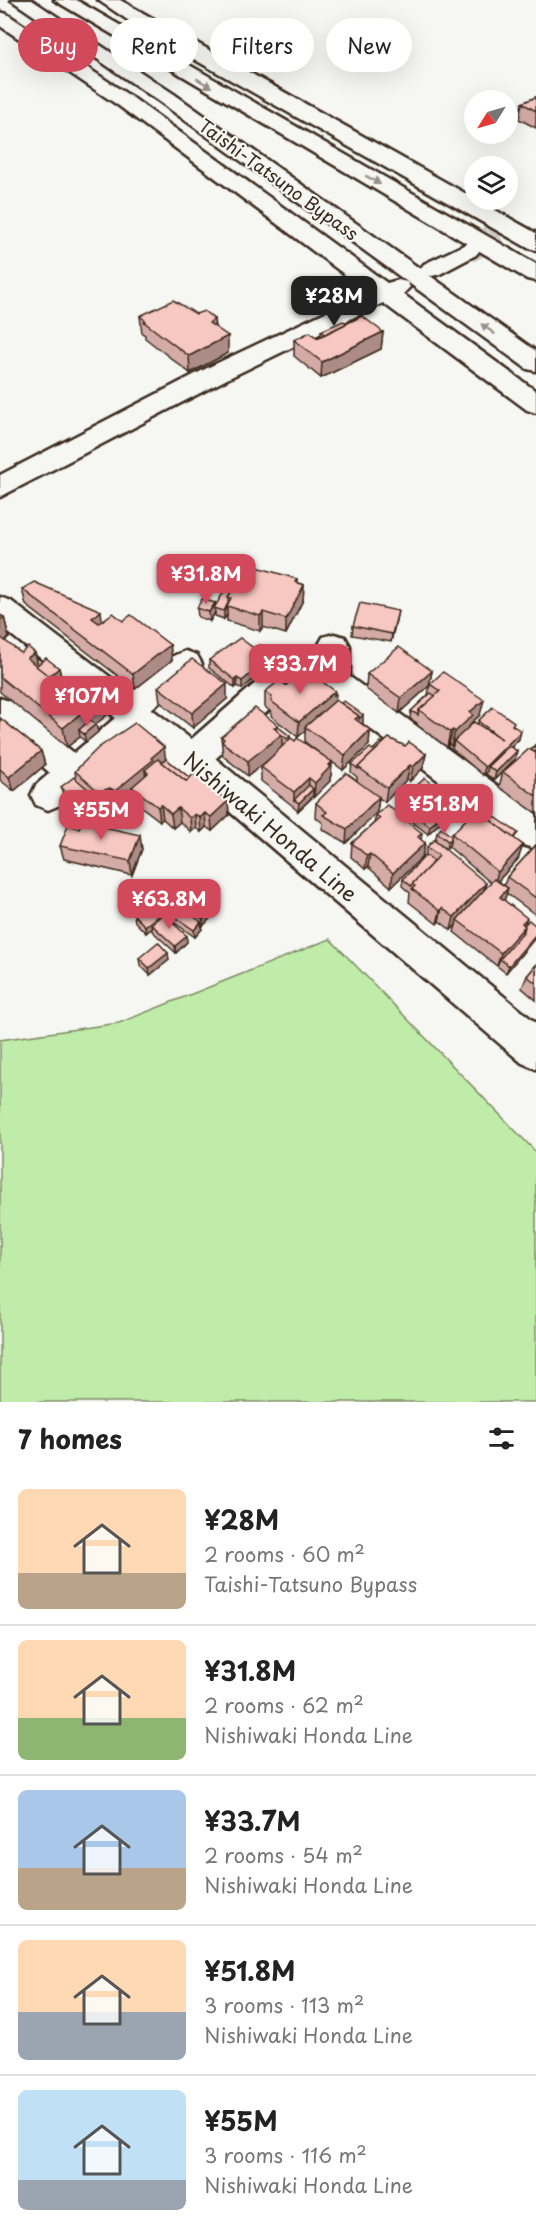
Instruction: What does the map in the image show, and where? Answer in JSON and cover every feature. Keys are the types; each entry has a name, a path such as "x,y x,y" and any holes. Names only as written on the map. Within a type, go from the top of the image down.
{"main road":[{"name":"Taishi-Tatsuno Bypass","path":"20,0 167,98 536,363"},
{"name":"Taishi-Tatsuno Bypass","path":"63,0 536,274"},
{"path":"107,0 504,231 536,243"},
{"path":"0,3 167,98"},
{"path":"0,18 126,102 393,290 421,321 536,404"},
{"path":"504,231 536,215"},
{"path":"432,269 468,250"},
{"path":"0,487 220,372 393,290"},
{"name":"Nishiwaki Honda Line","path":"0,609 192,759 536,1049"},
{"path":"192,759 295,667 334,657 334,683 536,834"},
{"path":"48,795 186,664"},
{"path":"0,711 74,772"}],"green space":[{"path":"330,939 536,1152 536,1402 0,1402 0,1040 119,1023"}],"building":[{"path":"536,97 536,111 522,103"},
{"path":"173,300 196,314 204,311 214,319 209,323 228,336 189,356 144,322 146,321 140,316"},
{"path":"362,316 383,332 322,362 294,340 310,332 317,338"},
{"path":"343,321 347,323 325,334 321,331"},
{"path":"247,564 297,579 295,582 304,585 286,619 263,612 260,616 227,606 231,598 228,597"},
{"path":"34,582 101,611 92,618 99,623 113,613 123,621 131,615 170,645 133,674 22,589"},
{"path":"225,590 231,592 224,611 214,608"},
{"path":"202,599 215,603 209,612 197,608"},
{"path":"360,603 398,611 392,634 353,626"},
{"path":"0,637 21,653 28,647 35,653 27,658 76,697 92,685 104,694 63,728 0,677"},
{"path":"240,638 255,649 260,645 273,655 242,681 237,678 235,680 209,660"},
{"path":"399,647 432,671 401,698 367,674"},
{"path":"46,658 59,668 49,676 36,666"},
{"path":"192,659 227,684 192,713 158,687"},
{"path":"305,669 335,691 299,722 271,701 272,697 265,692 280,680 286,685"},
{"path":"295,671 299,674 286,685 282,682"},
{"path":"443,672 484,700 470,712 473,715 455,732 453,730 450,732 419,710 440,691 430,684"},
{"path":"431,693 435,696 419,710 418,715 411,711"},
{"path":"336,700 359,716 355,719 370,730 345,755 305,727"},
{"path":"344,701 363,715 359,719 359,716 341,703"},
{"path":"493,707 514,722 512,725 521,731 485,767 454,741 474,722 502,739 478,721"},
{"path":"255,708 278,725 274,728 282,734 248,761 222,742 224,739 221,737"},
{"path":"0,718 41,751 9,777 0,769"},
{"path":"90,720 96,724 84,734 79,730"},
{"path":"135,723 164,747 151,758 153,760 115,791 110,788 99,792 75,771 98,748"},
{"path":"277,726 290,736 287,739 277,731"},
{"path":"291,738 295,741 297,738 332,762 315,783 309,778 294,792 261,767"},
{"path":"389,738 405,746 409,742 426,754 413,767 410,765 387,788 358,767"},
{"path":"381,742 383,743 358,769 352,764 370,748 373,750"},
{"path":"509,746 517,751 496,772 488,766"},
{"path":"529,749 536,753 536,796 503,772"},
{"path":"158,759 186,781 194,774 228,801 211,817 205,813 200,818 195,814 190,818 178,808 171,814 161,805 158,807 132,787 148,773 145,770"},
{"path":"166,759 190,778 186,781 162,762"},
{"path":"346,773 379,797 347,829 323,815 327,812 316,803"},
{"path":"74,777 90,791 83,797 69,795 61,787"},
{"path":"425,778 455,802 430,826 398,803"},
{"path":"309,785 313,789 299,803 294,800"},
{"path":"387,805 422,833 418,837 425,843 393,873 352,843 380,818 376,815"},
{"path":"474,811 480,812 523,845 498,872 452,834"},
{"path":"491,814 518,833 514,838 488,818"},
{"path":"82,822 140,835 130,861 60,846 68,825 79,828"},
{"path":"441,828 451,836 451,839 448,841 437,833"},
{"path":"434,840 486,883 454,917 442,908 440,911 412,889 415,886 412,884 439,856 427,847"},
{"path":"536,845 536,898 507,877"},
{"path":"426,855 434,861 411,886 403,879"},
{"path":"494,879 508,888 500,897 527,918 522,923 525,926 501,953 457,920"},
{"path":"194,883 219,902 203,919 177,899"},
{"path":"159,895 170,906 145,926 134,915"},
{"path":"176,903 201,922 194,930 168,912"},
{"path":"163,914 187,936 175,946 151,924"},
{"path":"529,920 536,926 536,934 509,966 500,959 524,931 524,925"},
{"path":"158,942 168,953 149,968 139,958"},
{"path":"536,965 536,983 527,976"}],"tunnel":[{"path":"492,238 499,234"},
{"path":"468,250 495,236"}]}
